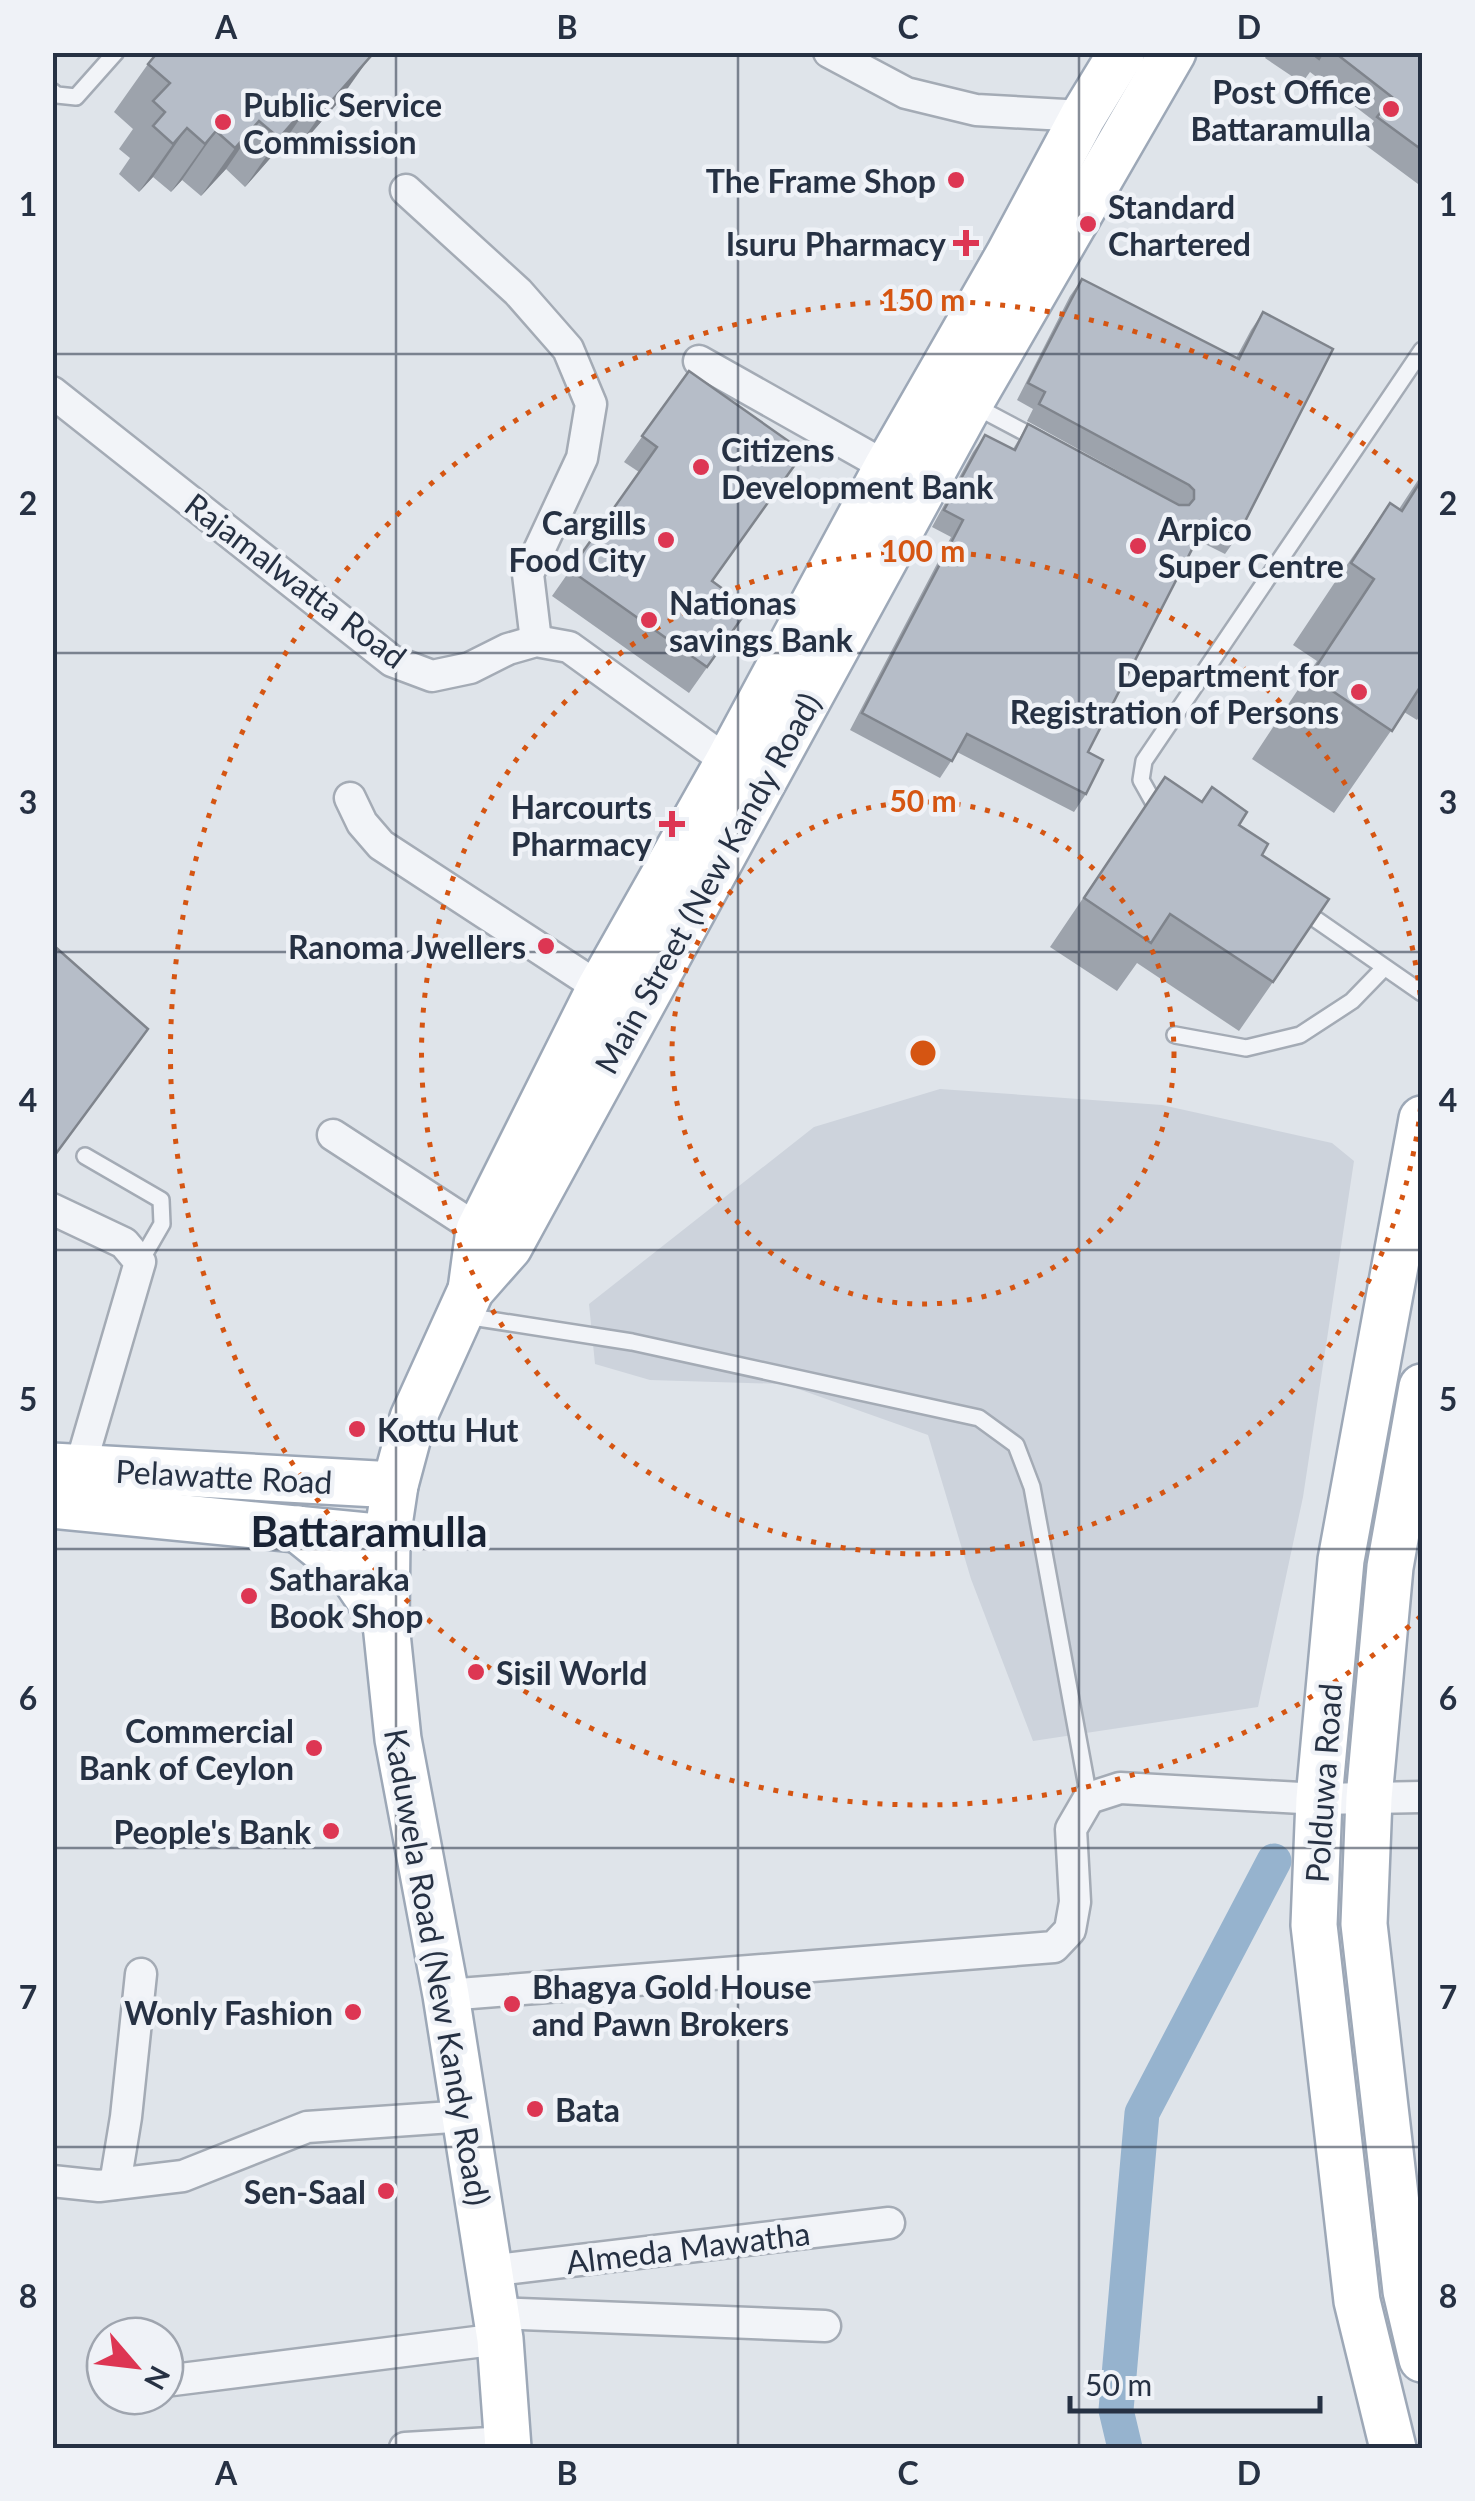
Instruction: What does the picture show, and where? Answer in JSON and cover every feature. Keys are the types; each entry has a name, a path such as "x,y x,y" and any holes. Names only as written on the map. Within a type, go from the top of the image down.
{"main road":[{"name":"Main Street (New Kandy Road)","path":"464,1303 510,1246 746,771 887,467 1122,52"},
{"name":"Main Street (New Kandy Road)","path":"395,1485 413,1418 464,1303 478,1230 600,988 746,771 970,403 1173,52"},
{"name":"Polduwa Road","path":"1393,2448 1357,2301 1314,1925 1319,1799 1340,1560 1422,1119"},
{"name":"Polduwa Road","path":"1422,1387 1390,1567 1369,1798 1364,1924 1406,2291 1422,2359"},
{"path":"302,1480 363,1456 413,1418"},
{"name":"Pelawatte Road","path":"63,1486 302,1480 395,1485"},
{"name":"Kaduwela Road (New Kandy Road)","path":"395,1485 387,1538 386,1624 398,1739 466,2116 494,2308 507,2445"},
{"name":"Pelawatte Road","path":"63,1486 298,1529 387,1538"},
{"path":"298,1529 350,1570 386,1624"}],"street":[{"path":"829,52 906,93 976,110 1083,116"},
{"path":"406,190 518,292 568,350 591,404 582,458 528,574 536,641 570,647 746,771"},
{"path":"699,361 887,467"},
{"name":"Rajamalwatta Road","path":"52,392 392,661 432,676 470,668 508,649 536,641"},
{"path":"350,798 362,822 381,845 600,988"},
{"path":"333,1135 478,1230"},
{"path":"52,1209 124,1244 140,1262 63,1486"},
{"path":"446,1995 1054,1947 1070,1930 1074,1902 1071,1829 1089,1798 1120,1788 1319,1799 1422,1797"},
{"path":"114,2184 126,2117 140,1974"},
{"path":"52,2181 99,2186 183,2176 308,2127 466,2116"},
{"name":"Almeda Mawatha","path":"494,2308 889,2224"},
{"path":"185,2377 494,2308 825,2326"},
{"path":"405,2448 507,2445"}],"lane":[{"path":"52,91 76,97 116,52"},
{"path":"1170,816 1155,805 1140,780 1144,762 1422,350"},
{"path":"970,403 1054,448"},
{"path":"1292,903 1422,993"},
{"path":"1175,1035 1246,1048 1300,1035 1352,1001 1384,968"},
{"path":"85,1156 161,1200 162,1224 140,1262"},
{"path":"464,1303 979,1418 1016,1445 1032,1487 1089,1798"}],"shaded area":[{"path":"940,1089 1162,1105 1332,1143 1354,1161 1303,1497 1258,1707 1033,1741 971,1579 928,1435 784,1384 650,1380 595,1364 589,1304 814,1127"}],"building":[{"path":"158,52 365,52 370,57 326,107 315,97 279,138 259,121 235,148 216,131 205,144 187,128 173,144 153,126 165,112 153,101 170,83 148,64"},
{"path":"1334,52 1422,52 1422,150 1377,117 1392,97"},
{"name":"Arpico Super Centre","path":"1082,279 1239,359 1263,312 1333,349 1237,537 1206,522 1088,752 1103,760 1086,794 967,734 952,761 862,713 963,520 944,510 985,435 1015,450 1028,424 1179,505 1189,505 1194,499 1194,490 1189,485 1039,404 1045,392 1028,383"},
{"path":"689,371 804,452 712,581 749,608 707,667 570,570 657,447 642,436"},
{"path":"1422,479 1422,684 1392,731 1310,676 1374,579 1351,563 1390,503 1402,511"},
{"path":"1165,777 1202,802 1212,787 1247,812 1239,825 1268,844 1262,855 1329,899 1273,982 1170,914 1151,943 1084,898"},
{"path":"52,944 148,1029 52,1159"}],"waterway":[{"path":"1125,2448 1116,2410 1142,2113 1274,1861"}],"place":[{"name":"Post Office Battaramulla","path":"1391,109"},
{"name":"Public Service Commission","path":"223,122"},
{"name":"The Frame Shop","path":"956,180"},
{"name":"Standard Chartered","path":"1088,224"},
{"name":"Isuru Pharmacy","path":"966,243"},
{"name":"Citizens Development Bank","path":"701,467"},
{"name":"Cargills Food City","path":"666,540"},
{"name":"Arpico Super Centre","path":"1138,546"},
{"name":"Nationas savings Bank","path":"649,620"},
{"name":"Department for Registration of Persons","path":"1359,692"},
{"name":"Harcourts Pharmacy","path":"672,824"},
{"name":"Ranoma Jwellers","path":"546,946"},
{"name":"Kottu Hut","path":"357,1429"},
{"name":"Satharaka Book Shop","path":"249,1596"},
{"name":"Sisil World","path":"476,1672"},
{"name":"Commercial Bank of Ceylon","path":"314,1748"},
{"name":"People's Bank","path":"331,1831"},
{"name":"Bhagya Gold House and Pawn Brokers","path":"512,2004"},
{"name":"Wonly Fashion","path":"353,2012"},
{"name":"Bata","path":"535,2109"},
{"name":"Sen-Saal","path":"386,2191"}],"district":[{"name":"Battaramulla","path":"369,1531"}]}
